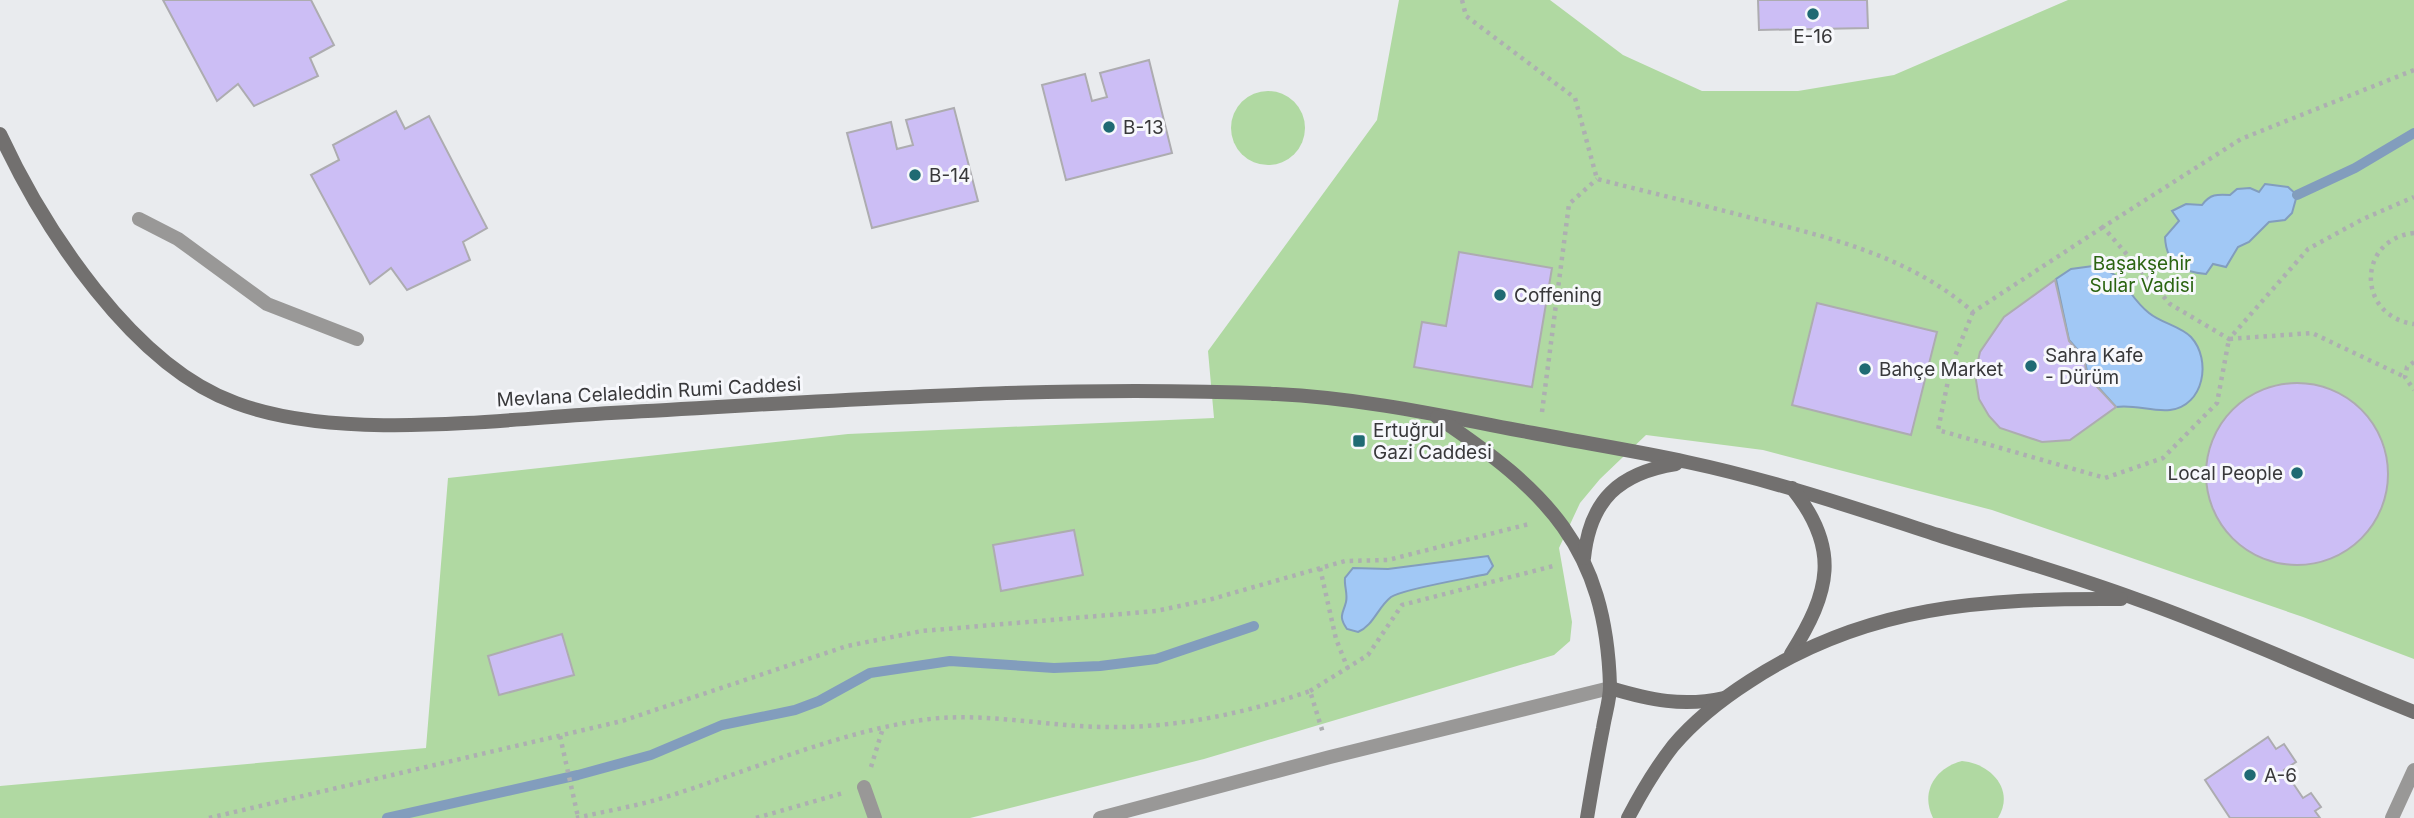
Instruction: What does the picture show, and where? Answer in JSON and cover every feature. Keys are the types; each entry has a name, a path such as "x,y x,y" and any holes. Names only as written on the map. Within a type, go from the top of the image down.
{"street":[{"name":"Mevlana Celaleddin Rumi Caddesi","path":"0,135 53,234 94,290 142,340 191,379 233,403 301,420 391,425 886,399 1131,390 1283,394 1430,412 1689,462"},
{"path":"139,219 178,239 267,304 357,339"},
{"path":"1430,412 1489,452 1534,491 1558,517 1584,558 1601,617 1610,688 1587,818"},
{"path":"1584,558 1591,521 1612,490 1647,471 1689,462 1792,488 2136,599 2414,712"},
{"path":"1791,654 1815,615 1824,582 1824,559 1815,520 1792,488"},
{"path":"1628,818 1650,777 1674,744 1725,697 1791,654 1891,619 1946,607 2056,598 2136,599"},
{"path":"1100,818 1330,757 1610,688 1676,704 1699,704 1725,697"},
{"path":"2392,818 2414,770"},
{"path":"864,788 874,818"}],"path":[{"path":"1462,0 1466,16 1575,98 1597,179"},
{"path":"2414,70 2241,139 1973,312 1951,366 1938,430 2105,478 2163,458 2217,403 2230,339 2308,249 2363,219 2414,197"},
{"path":"1597,179 1825,237 1890,259 1948,290 1973,312"},
{"path":"1539,434 1569,204 1597,179"},
{"path":"2103,228 2169,304 2230,339 2312,333 2405,377 2414,390"},
{"path":"2414,233 2389,241 2379,251 2370,279 2380,306 2390,316 2414,324"},
{"path":"2405,377 2407,367 2414,362"},
{"path":"209,818 622,721 847,646 922,631 1156,611 1212,599 1361,558 1388,560 1558,517"},
{"path":"560,736 577,818 664,797 883,727 926,720 962,719 1108,727 1177,723 1265,706 1310,691 1368,655 1402,605 1584,558"},
{"path":"1320,568 1336,639 1348,669"},
{"path":"1310,691 1330,757"},
{"path":"756,818 864,788 883,727"}],"green space":[{"name":"Başakşehir Sular Vadisi","path":"1399,0 1550,0 1623,55 1702,91 1798,91 1894,75 2068,0 2414,0 2414,659 2303,617 1992,510 1763,450 1646,435 1600,479 1580,503 1559,548 1572,622 1570,641 1554,655 1204,759 970,818 0,818 0,786 426,748 448,478 848,434 1214,418 1208,351 1377,120"},
{"path":"1268,91 1282,94 1294,102 1302,114 1305,128 1302,142 1294,154 1282,162 1268,165 1254,162 1242,154 1234,142 1231,128 1234,114 1242,102 1254,94"},
{"path":"1962,761 1982,767 1997,779 2004,797 1998,818 1933,818 1928,799 1932,782 1944,769"}],"water":[{"path":"2265,184 2288,187 2297,195 2292,213 2285,220 2269,222 2249,242 2238,247 2226,267 2213,264 2206,274 2189,271 2172,260 2165,237 2179,221 2172,211 2186,204 2202,205 2211,197 2230,195 2237,189 2250,188 2259,192"},
{"path":"2093,266 2113,274 2149,313 2187,333 2198,347 2203,369 2201,381 2191,400 2182,407 2163,410 2116,407 2088,376 2084,357 2069,340 2056,279 2071,269"},
{"path":"1488,556 1493,566 1487,574 1422,587 1391,597 1368,625 1358,632 1347,629 1344,625 1342,618 1346,599 1345,578 1353,568 1388,569"}],"building":[{"path":"163,0 311,0 334,45 310,58 318,76 254,106 238,84 217,101"},
{"name":"E-16","path":"1758,0 1867,0 1868,28 1759,30"},
{"name":"B-13","path":"1149,60 1172,153 1066,180 1042,85 1085,74 1092,101 1107,97 1100,73"},
{"name":"B-14","path":"954,108 978,201 872,228 847,133 891,122 897,149 913,145 906,120"},
{"path":"396,111 405,129 429,116 487,228 463,242 470,260 407,290 391,268 370,284 311,175 339,160 333,145"},
{"name":"Coffening","path":"1459,252 1552,268 1532,387 1414,367 1422,322 1446,326"},
{"name":"Sahra Kafe - Dürüm","path":"2055,280 2069,341 2084,358 2087,376 2116,407 2070,440 2042,442 2000,428 1979,399 1975,374 1980,352 2004,317"},
{"name":"Bahçe Market","path":"1817,303 1937,332 1911,435 1792,405"},
{"name":"Local People","path":"2297,383 2332,390 2348,398 2361,410 2373,423 2381,439 2388,474 2381,509 2373,525 2361,538 2348,550 2332,558 2297,565 2262,558 2246,550 2233,538 2221,525 2213,509 2206,474 2213,439 2221,423 2233,410 2246,398 2262,390"},
{"path":"1074,530 1083,575 1001,591 993,545"},
{"path":"562,634 574,675 499,695 488,656"},
{"name":"A-6","path":"2268,737 2276,749 2284,744 2296,762 2284,770 2303,798 2311,793 2321,807 2315,811 2320,818 2230,818 2205,780"}],"waterway":[{"path":"2297,195 2355,168 2414,133"},
{"path":"387,818 578,775 651,755 722,725 795,710 819,701 870,673 950,661 1054,668 1100,666 1156,659 1254,626"}],"place":[{"name":"E-16","path":"1813,14"},
{"name":"B-13","path":"1109,127"},
{"name":"B-14","path":"915,175"},
{"name":"Coffening","path":"1500,295"},
{"name":"Sahra Kafe - Dürüm","path":"2031,366"},
{"name":"Bahçe Market","path":"1865,369"},
{"name":"Ertuğrul Gazi Caddesi","path":"1359,441"},
{"name":"Local People","path":"2297,473"},
{"name":"A-6","path":"2250,775"}]}
